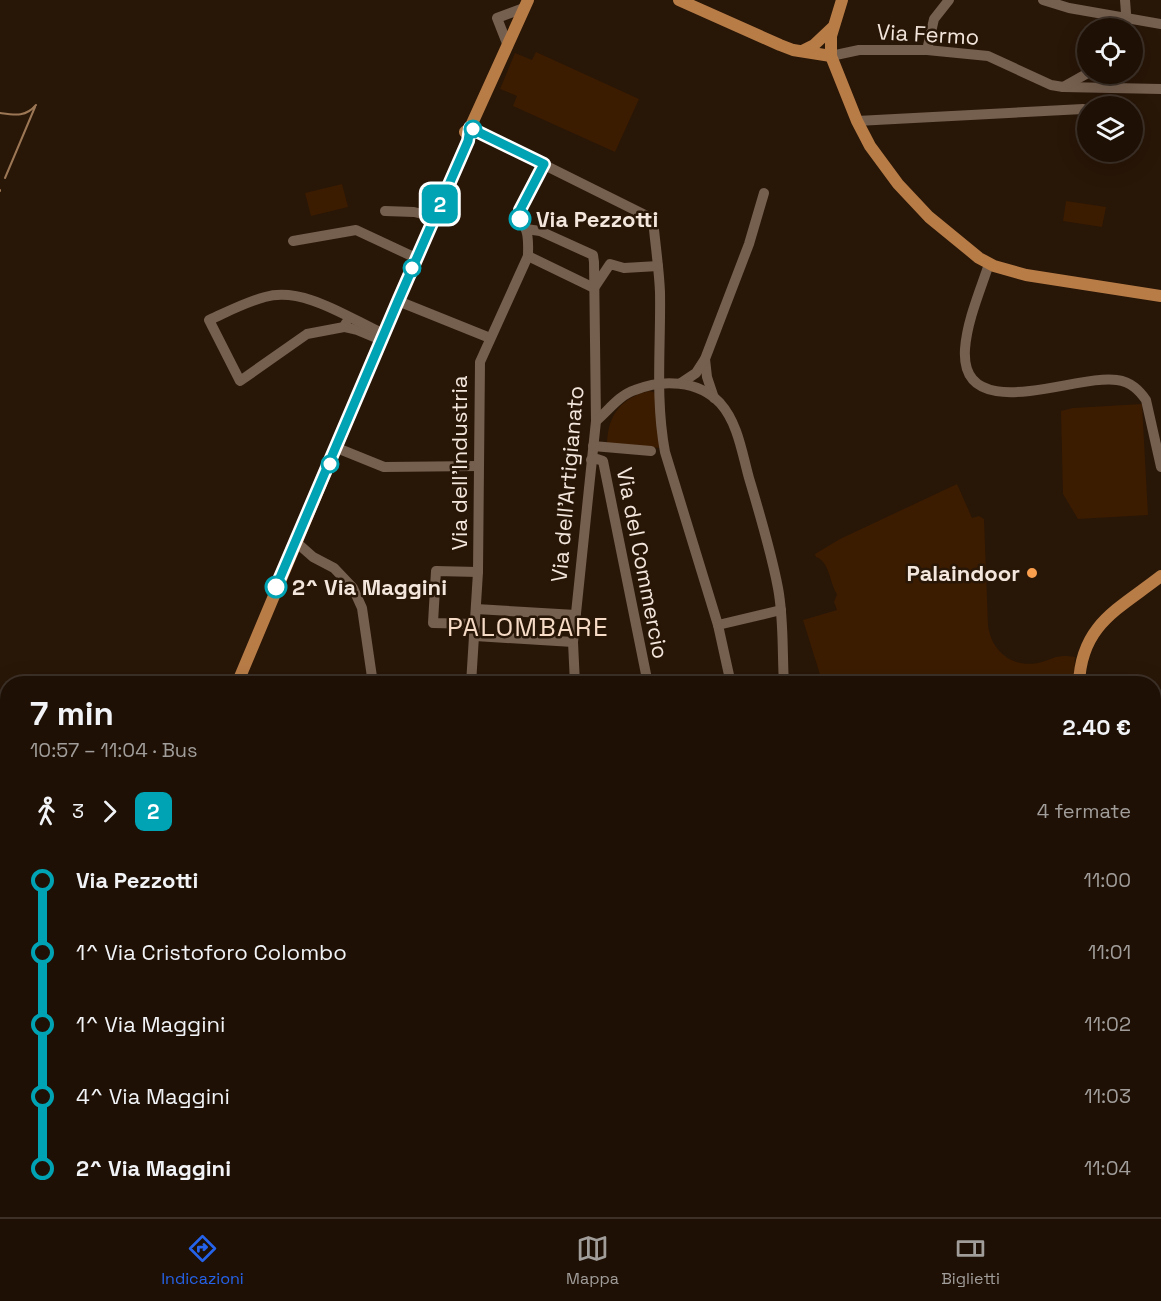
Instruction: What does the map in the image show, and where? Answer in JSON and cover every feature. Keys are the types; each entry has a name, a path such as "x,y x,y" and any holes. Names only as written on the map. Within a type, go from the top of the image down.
{"main road":[{"path":"679,0 703,5 780,45 831,57"},
{"path":"842,0 831,36 831,57 857,122 878,159 902,188 955,240 989,264 1015,273 1161,296"},
{"path":"240,676 460,157 465,132 470,128 526,4"},
{"path":"802,51 814,45 833,26"},
{"path":"1080,676 1082,658 1092,633 1113,611 1161,576"}],"street":[{"path":"927,50 934,19 949,0"},
{"path":"1043,0 1106,18"},
{"path":"1124,18 1125,0"},
{"path":"508,46 497,18 526,4"},
{"path":"1143,24 1161,24"},
{"name":"Via Fermo","path":"831,57 859,50 927,50 988,57 1052,85 1063,87 1161,89"},
{"path":"1063,87 1077,79"},
{"path":"857,122 1077,109"},
{"path":"470,128 652,219 660,293 661,435 718,625 729,676"},
{"path":"544,164 520,210 520,219 529,241 528,256 594,288 610,264"},
{"path":"696,387 749,244 764,193"},
{"path":"385,211 414,212 435,217"},
{"path":"526,229 540,231 610,264 624,268 658,266"},
{"path":"293,241 356,230 416,258"},
{"name":"Via dell'Artigianato","path":"575,676 573,642 596,421 593,255"},
{"name":"Via dell'Industria","path":"472,676 478,572 478,378 480,362 528,256"},
{"path":"989,264 966,339 965,360 974,379 982,386 1000,393 1014,393 1100,380 1115,379 1129,383 1146,400 1161,467"},
{"path":"346,322 307,334 240,381 209,320 268,296 292,295 324,304 357,330 383,337"},
{"path":"398,301 490,339"},
{"path":"681,383 701,375"},
{"path":"701,375 714,398 729,416 739,441 769,547 781,610 784,676"},
{"path":"596,421 628,393 659,383 681,383 696,387 714,398"},
{"path":"593,446 651,452"},
{"path":"337,447 384,467 479,466"},
{"name":"Via del Commercio","path":"591,460 603,461 646,676"},
{"path":"296,542 343,576 358,598 366,627 372,676"},
{"path":"291,554 313,556"},
{"name":"Via dell'Industria","path":"478,572 436,571 433,623 573,642"},
{"path":"476,609 576,615"},
{"path":"718,625 781,610"}],"shaded area":[{"path":"536,52 639,99 615,152 513,106 517,96 500,89 515,53 532,60"},
{"path":"342,184 348,207 311,216 305,193"},
{"path":"1066,201 1106,207 1102,227 1063,221"},
{"path":"649,391 656,395 660,448 607,443 610,424 618,409 631,398"},
{"path":"1142,404 1148,515 1078,519 1063,494 1061,411 1073,408"},
{"path":"957,484 972,518 979,516 984,519 988,625 993,643 1004,656 1020,663 1029,664 1059,657 1075,657 1074,676 820,676 803,620 837,610 834,602 837,594 827,568 815,554 840,539"}],"waterway":[{"path":"0,113 15,115 28,112 36,105"},
{"path":"5,178 35,107"}],"bus line":[{"name":"2","path":"276,587 471,134 470,128 544,164 520,210 520,219"}],"place":[{"name":"Via Pezzotti","path":"520,219"},
{"name":"Palaindoor","path":"1032,573"},
{"name":"2^ Via Maggini","path":"276,587"}],"district":[{"name":"PALOMBARE","path":"528,627"}]}
